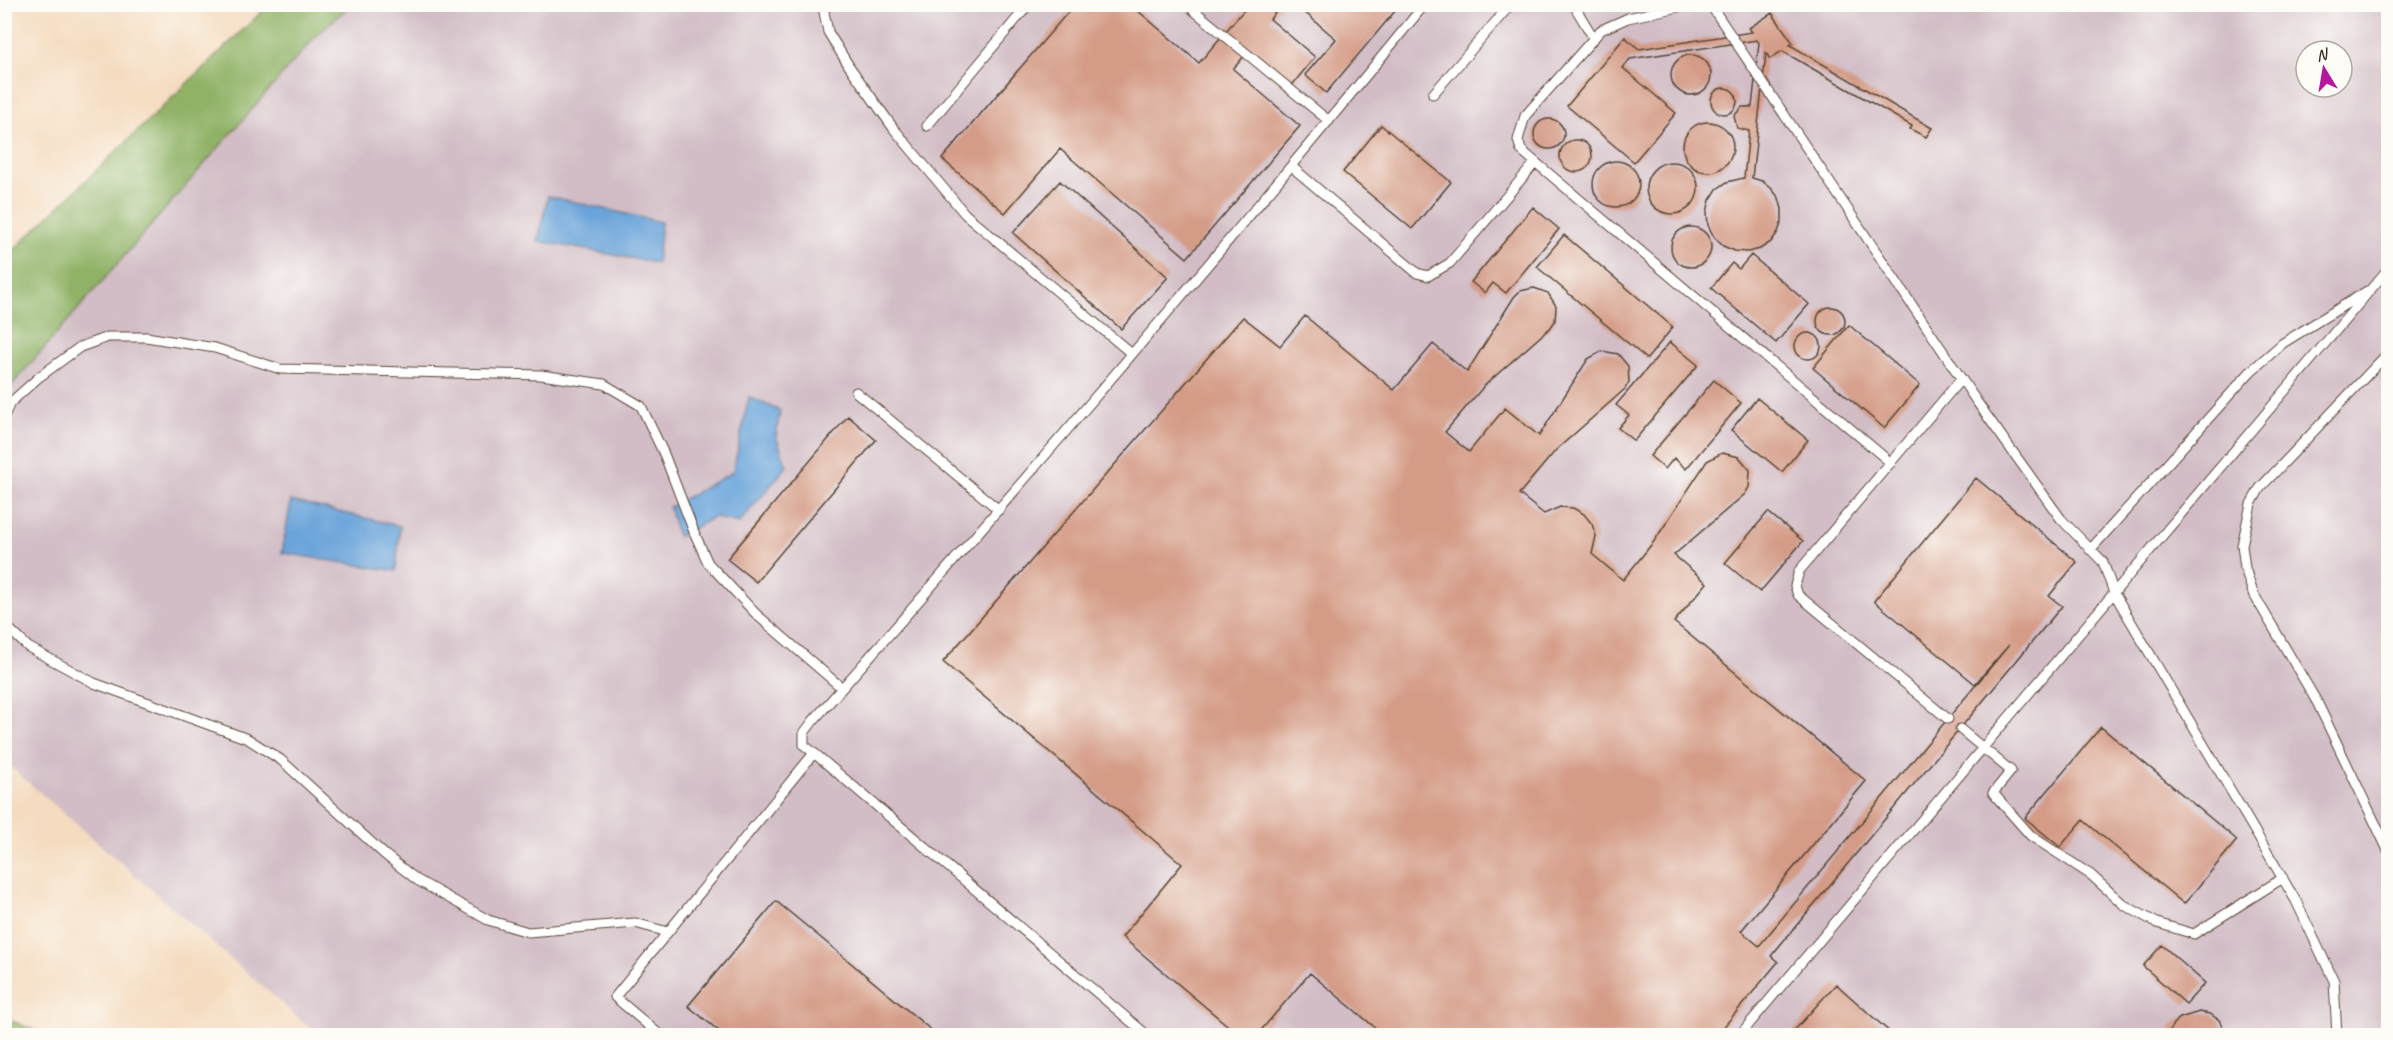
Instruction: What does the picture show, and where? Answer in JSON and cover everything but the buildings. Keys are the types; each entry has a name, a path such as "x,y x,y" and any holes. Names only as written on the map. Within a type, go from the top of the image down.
{"lane":[{"path":"826,4 824,12 828,32 849,66 894,129 965,214 1132,354"},
{"path":"927,126 1029,4"},
{"path":"1186,4 1329,121"},
{"path":"1148,1035 804,745 804,734 1292,167 1425,4"},
{"path":"1573,4 1593,37"},
{"path":"1692,4 1628,18 1611,24 1593,37 1525,116 1520,126 1518,140 1521,150 1891,463"},
{"path":"1710,4 1961,379 2061,519 2103,562 2114,593 2296,901 2334,981 2337,1035"},
{"path":"1433,94 1510,5"},
{"path":"1292,167 1417,273 1428,276 1450,263 1535,163"},
{"path":"1739,1035 2388,269"},
{"path":"2090,550 2251,371 2283,343 2377,283"},
{"path":"2377,283 2388,288"},
{"path":"4,416 10,403 39,377 81,347 108,337 146,337 215,348 280,369 541,375 604,384 641,406 664,454 708,562 757,615 842,688"},
{"path":"2388,353 2260,488 2251,504 2242,545 2245,568 2253,593 2317,702 2388,850"},
{"path":"1948,719 1798,595 1795,586 1799,571 1961,379"},
{"path":"856,392 999,510"},
{"path":"4,624 28,647 94,683 248,739 281,760 384,854 417,880 488,920 528,932 635,923 668,932"},
{"path":"1960,729 2011,771 1993,792 2031,836 2091,875 2124,904 2157,923 2194,934 2283,878"},
{"path":"661,1035 615,997 814,753"}],"shaded area":[{"path":"350,5 2388,5 2388,1035 318,1035 5,762 5,393 314,38"}],"green space":[{"path":"270,4 350,5 314,38 5,393 5,258"},
{"path":"5,1018 46,1035 5,1035"}],"water":[{"path":"548,196 661,222 657,263 538,241"},
{"path":"749,397 780,411 776,436 787,466 739,523 714,517 678,537 669,507 733,472"},
{"path":"291,501 400,526 396,571 282,553"}]}
